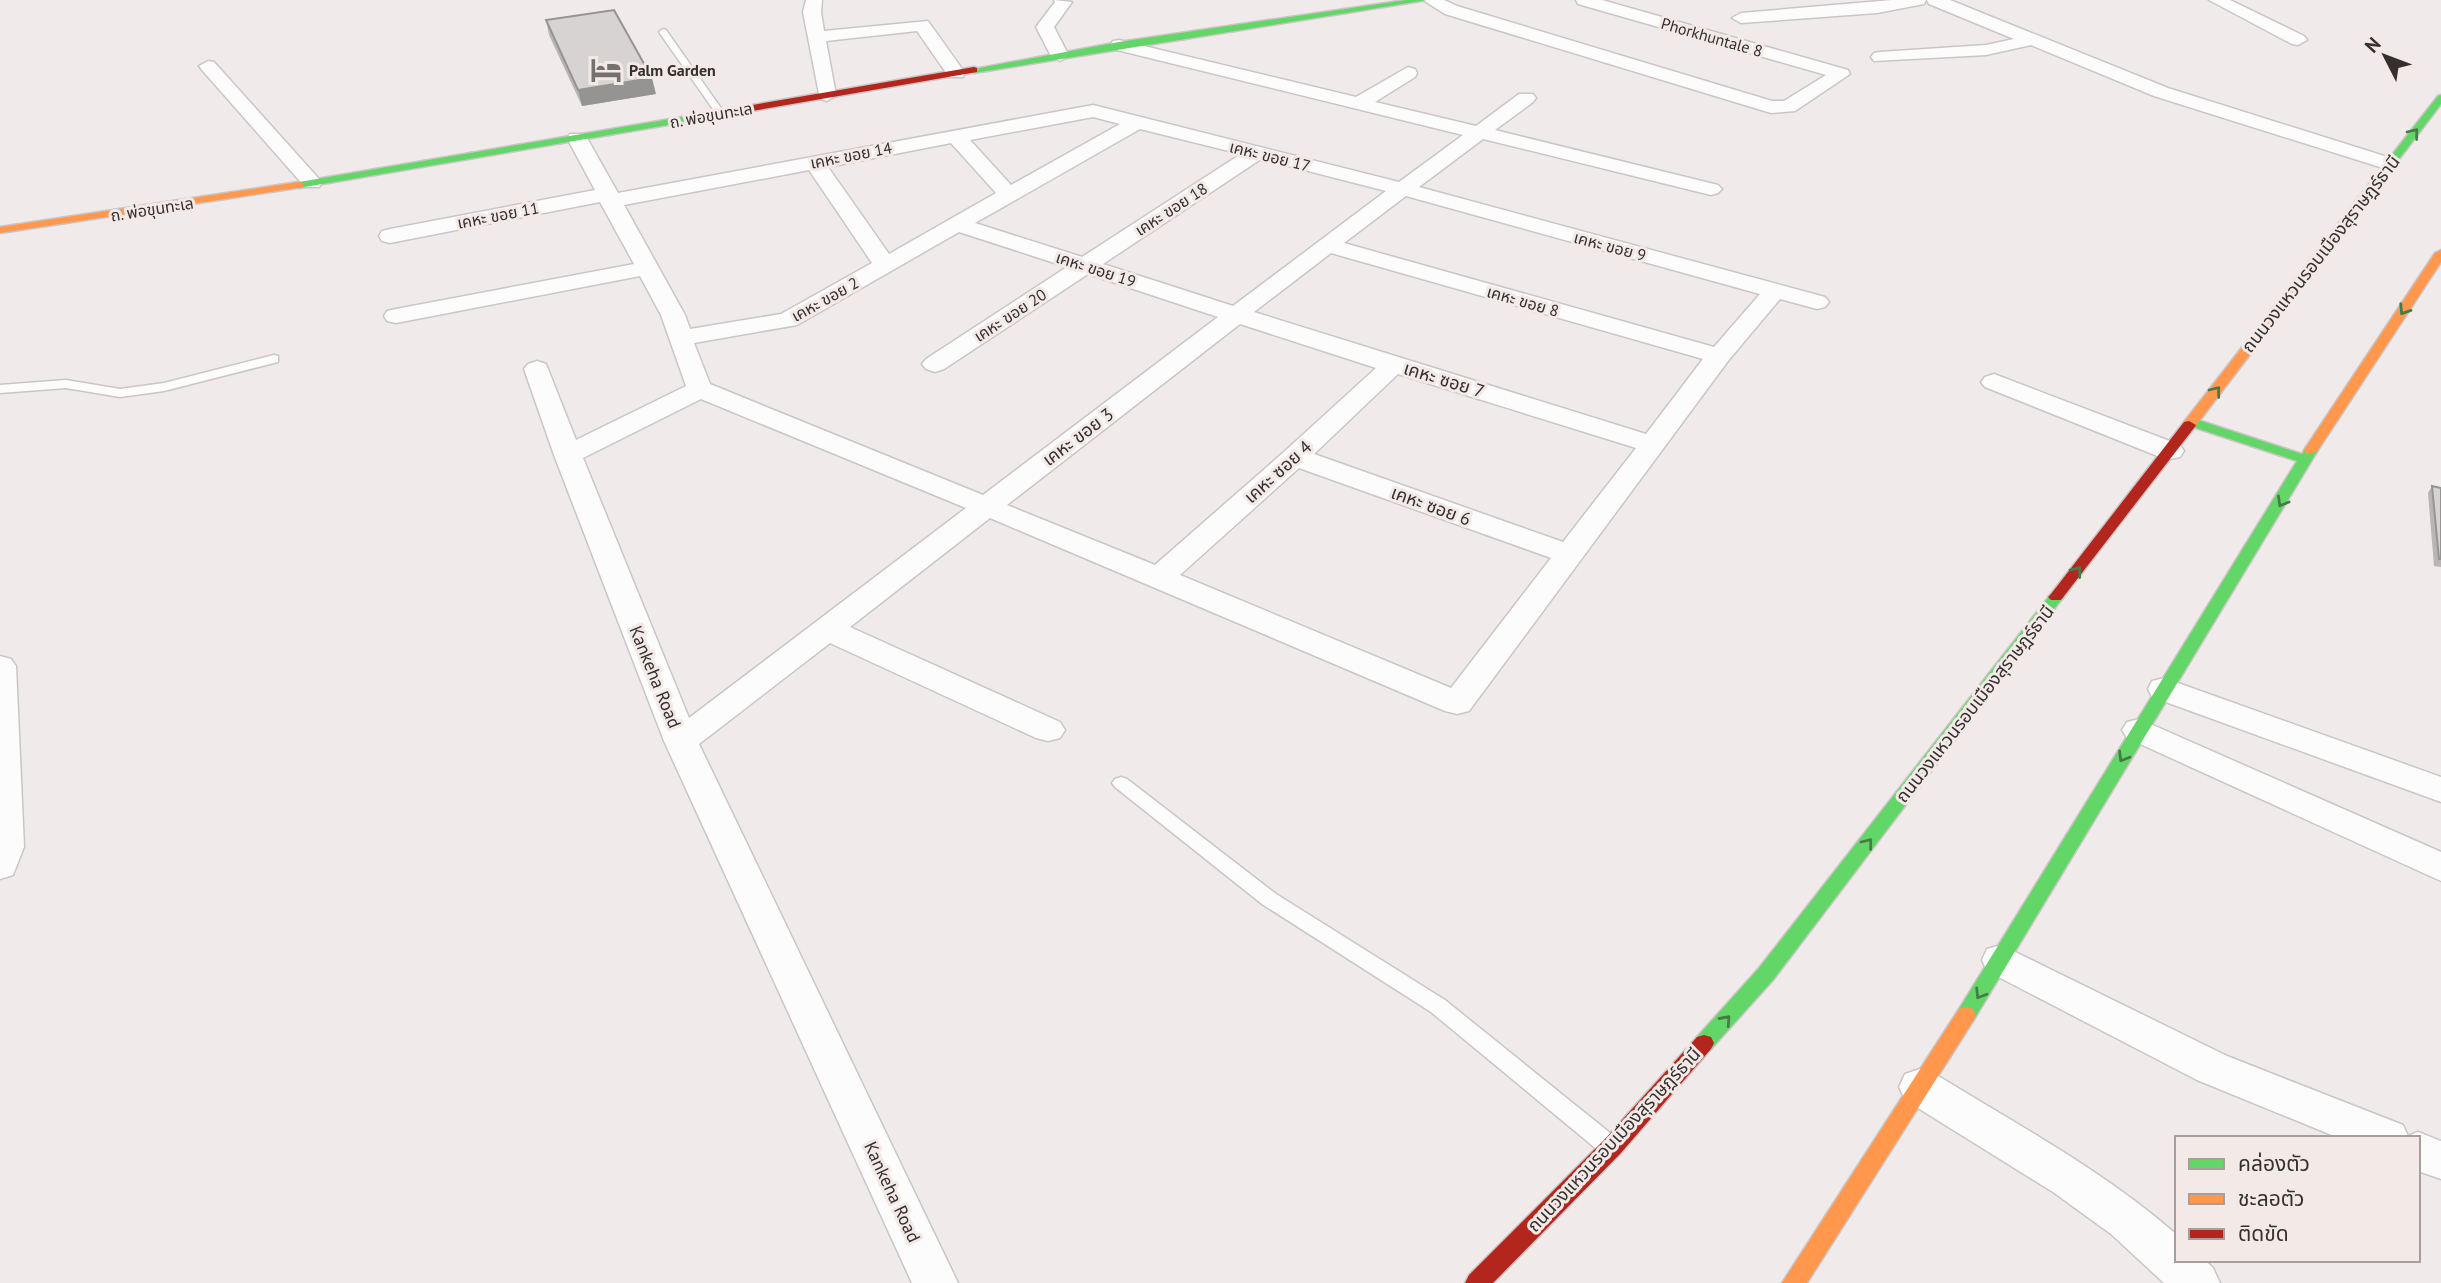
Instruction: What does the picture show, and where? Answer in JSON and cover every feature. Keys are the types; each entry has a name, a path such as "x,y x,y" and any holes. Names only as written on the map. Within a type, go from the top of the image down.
{"main road":[{"name":"ถ. พ่อขุนทะเล","path":"0,230 312,183 1060,55 1423,0"},
{"name":"ถนนวงแหวนรอบเมืองสุราษฎร์ธานี","path":"1477,1283 1612,1147 1766,974 2441,98"},
{"path":"1794,1283 2001,960 2306,460 2441,253"},
{"path":"2192,422 2306,460"}],"street":[{"path":"814,0 812,12 827,95"},
{"name":"Phorkhuntale 8","path":"1431,0 1451,10 1771,107 1788,107 1841,74 1584,0"},
{"path":"1741,18 1877,8 1918,0"},
{"path":"1935,0 2161,93 2390,164"},
{"path":"2217,0 2298,40"},
{"path":"1060,55 1045,27 1068,1"},
{"path":"816,37 922,25 956,73"},
{"path":"1880,57 1986,50 2032,40"},
{"path":"1119,46 1711,189"},
{"path":"208,66 312,183"},
{"path":"1357,104 1408,73"},
{"name":"เคหะ ขอย 3","path":"681,741 1475,133 1526,98"},
{"name":"เคหะ ขอย 17","path":"1093,111 1403,189"},
{"name":"เคหะ ขอย 14","path":"608,197 1093,111"},
{"path":"955,224 1137,122"},
{"path":"955,136 1008,194"},
{"path":"577,138 674,315 682,338 687,367 700,389 1457,703 1719,356 1775,291"},
{"name":"เคหะ ขอย 18","path":"1085,266 1257,153"},
{"path":"814,162 884,265"},
{"name":"เคหะ ขอย 9","path":"1403,189 1817,302"},
{"name":"เคหะ ขอย 11","path":"390,236 608,197"},
{"name":"เคหะ ขอย 19","path":"955,224 1238,315"},
{"name":"เคหะ ขอย 2","path":"682,338 788,320 955,224"},
{"name":"เคหะ ขอย 8","path":"1328,245 1719,356"},
{"name":"เคหะ ขอย 20","path":"935,364 1085,266"},
{"path":"396,316 647,268"},
{"name":"เคหะ ซอย 7","path":"1238,315 1652,444"},
{"name":"เคหะ ซอย 4","path":"1159,578 1393,365"},
{"name":"Kankeha Road","path":"537,369 568,455 681,741 934,1283"},
{"path":"1994,382 2170,450"},
{"path":"568,455 700,389"},
{"name":"เคหะ ซอย 6","path":"1295,457 1568,554"},
{"path":"827,629 1048,730"},
{"path":"0,666 6,847 0,864"},
{"path":"2164,690 2441,790"},
{"path":"2139,730 2441,867"},
{"path":"2001,960 2212,1068 2383,1136"},
{"path":"1920,1087 2068,1178 2127,1220 2197,1283"},
{"path":"2420,1152 2441,1160"}],"lane":[{"path":"663,32 720,113"},
{"path":"0,389 46,383 120,393 164,387 274,359"},
{"path":"1121,783 1269,899 1437,1006 1612,1147"}],"building":[{"name":"Palm Garden","path":"614,10 652,78 578,90 546,20"},
{"path":"2432,486 2441,488 2441,559 2439,559"}],"traffic: fast":[{"path":"974,70 1119,45 1423,0"},
{"path":"2370,190 2441,98"},
{"path":"299,185 735,111"},
{"path":"2192,422 2307,460"},
{"path":"1966,1015 2311,450"},
{"path":"1704,1043 1766,974 2056,597"}],"traffic: slow":[{"path":"0,230 299,185"},
{"path":"2189,425 2370,190"},
{"path":"2311,450 2441,253"},
{"path":"1794,1283 1966,1015"}],"traffic: jam":[{"path":"735,111 974,70"},
{"path":"2056,597 2189,425"},
{"path":"1477,1283 1612,1147 1704,1043"}],"place":[{"name":"Palm Garden","path":"606,70"}]}
